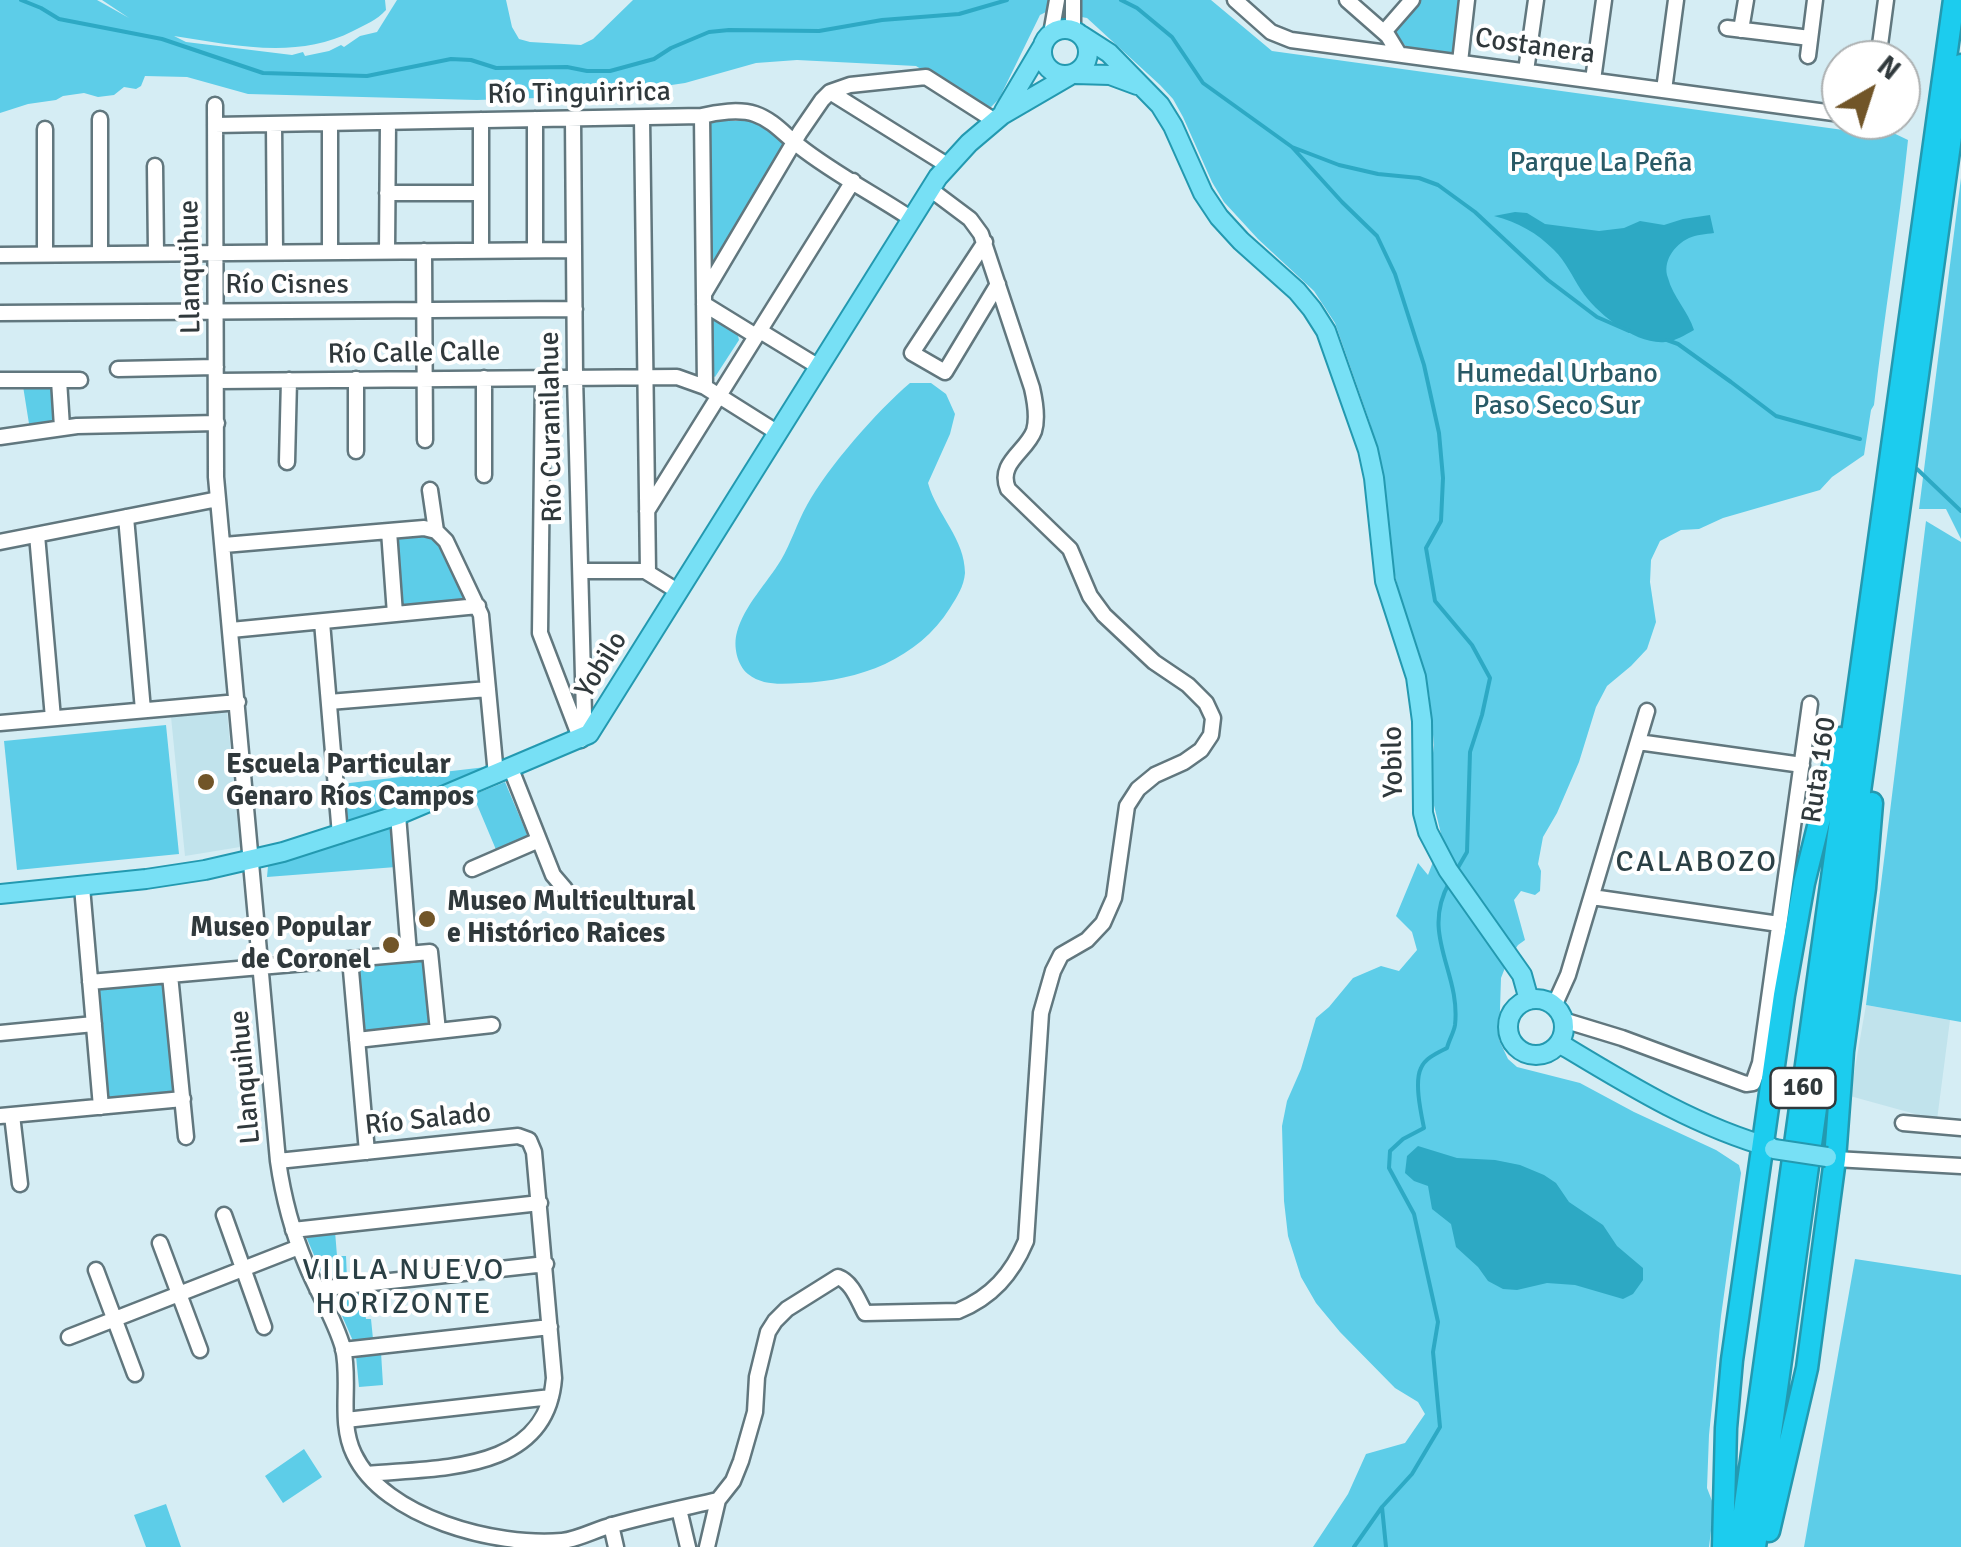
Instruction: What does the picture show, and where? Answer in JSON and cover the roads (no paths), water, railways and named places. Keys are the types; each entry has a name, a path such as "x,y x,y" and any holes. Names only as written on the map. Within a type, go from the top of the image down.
{"highway":[{"name":"Ruta 160","path":"1739,1547 1954,0"},
{"name":"Ruta 160","path":"1755,1547 1961,66"},
{"path":"1723,1547 1729,1383 1769,1147 1784,995 1798,916 1867,629"},
{"path":"1765,1547 1807,1368 1868,866 1876,682"}],"main road":[{"path":"1068,15 1061,29 1047,40 1042,58 1048,68 1058,75 1110,75 1146,90"},
{"path":"1068,15 1087,44 1088,56 1084,67 1072,75"},
{"name":"Yobilo","path":"1068,15 1167,115 1196,180 1219,218 1305,299 1331,342 1372,466 1385,581 1418,691 1424,821 1448,870 1522,976 1528,1000"},
{"name":"Yobilo","path":"998,118 1047,40"},
{"name":"Yobilo","path":"0,894 176,875 252,860 398,815 585,737 947,165 998,118 1072,75"},
{"path":"1528,1000 1544,1000 1558,1013 1564,1032 1559,1044 1549,1052 1525,1053 1511,1040 1510,1016 1528,1000"},
{"path":"1559,1044 1699,1121 1740,1139 1831,1158"}],"street":[{"name":"Costanera","path":"1235,0 1271,32 1284,38 1821,111"},
{"path":"1347,0 1384,32 1399,54"},
{"path":"1384,32 1412,0"},
{"path":"1460,62 1467,0"},
{"path":"1526,71 1536,0"},
{"path":"1593,80 1604,0"},
{"path":"1664,90 1676,0"},
{"path":"1746,0 1734,29 1810,38"},
{"path":"1808,56 1815,0"},
{"path":"1881,40 1886,0"},
{"path":"704,299 795,143 830,92 926,77 998,118"},
{"path":"830,92 947,165"},
{"name":"Llanquihue","path":"215,106 218,500 278,1161 299,1248 343,1350 346,1420 352,1448 367,1474 392,1496 428,1518 487,1537 567,1541 611,1525 718,1500"},
{"name":"Río Tinguiririca","path":"215,124 756,114 910,218"},
{"path":"702,116 704,299 712,392"},
{"name":"Río Curanilahue","path":"573,118 585,737"},
{"path":"642,118 648,572"},
{"path":"100,119 100,254"},
{"path":"535,250 536,119"},
{"path":"481,120 482,251"},
{"path":"387,251 388,122"},
{"path":"330,123 330,252"},
{"path":"274,124 275,252"},
{"path":"45,128 45,254"},
{"path":"155,166 156,253"},
{"path":"647,512 712,392 758,334 853,181"},
{"path":"707,1547 718,1500 741,1461 755,1412 757,1377 772,1326 787,1309 838,1277 850,1284 865,1313 958,1311 995,1289 1010,1274 1026,1241 1041,1013 1053,971 1061,954 1087,940 1103,924 1114,898 1127,806 1138,789 1154,775 1200,750 1211,734 1212,718 1206,703 1104,615 1090,596 1070,548 1008,489 1004,481 1006,469 1034,430 1036,408 1032,388 985,242 970,219 930,189"},
{"path":"387,193 482,193"},
{"path":"985,242 912,353 945,372 998,284"},
{"path":"0,255 574,250"},
{"path":"424,251 425,440"},
{"path":"704,299 819,367"},
{"name":"Río Cisnes","path":"0,313 575,309"},
{"name":"Río Calle Calle","path":"118,369 289,380 676,377 712,392 778,433"},
{"path":"543,377 540,633 585,737"},
{"path":"484,378 484,475"},
{"path":"0,380 80,380"},
{"path":"60,380 69,426"},
{"path":"287,462 289,380"},
{"path":"356,380 356,451"},
{"path":"0,437 69,426 217,423"},
{"path":"430,490 436,532"},
{"path":"0,542 218,500"},
{"path":"126,517 142,710"},
{"path":"224,545 424,528 446,541 482,621 488,689 504,772 539,840 552,875 565,889"},
{"path":"388,532 394,614"},
{"path":"37,535 53,718"},
{"path":"581,571 648,572 679,592"},
{"path":"231,630 478,606"},
{"path":"322,622 340,834"},
{"path":"329,702 488,689"},
{"path":"0,723 238,702"},
{"path":"1648,711 1558,1013 1746,1084 1753,1083 1758,1072 1810,704"},
{"path":"1638,742 1802,766"},
{"path":"398,815 409,954"},
{"path":"472,868 539,840"},
{"path":"82,887 102,1107"},
{"path":"1592,897 1779,924"},
{"path":"90,982 430,952 438,1031"},
{"path":"350,959 367,1152"},
{"path":"170,975 186,1138"},
{"path":"0,1033 94,1024"},
{"path":"357,1040 492,1026"},
{"path":"20,1184 6,1116 183,1099"},
{"path":"1903,1123 1961,1128"},
{"name":"Río Salado","path":"278,1161 524,1137 529,1140 534,1152 546,1264 554,1378 551,1396"},
{"path":"1831,1158 1961,1166"},
{"path":"294,1230 540,1203"},
{"path":"224,1215 264,1327"},
{"path":"160,1243 200,1350"},
{"path":"69,1337 299,1248"},
{"path":"317,1289 546,1264"},
{"path":"96,1270 136,1374"},
{"path":"343,1350 550,1327"},
{"path":"346,1420 551,1396 541,1420 529,1435 499,1455 468,1464 367,1474"},
{"path":"679,1509 688,1547"},
{"path":"611,1525 616,1547"}],"waterway":[{"path":"21,0 59,19 162,39 263,73 367,76 451,59 496,68 610,71 654,59 709,32 819,31 882,20 959,14 1007,0"},
{"path":"1121,0 1172,37 1203,83 1292,147 1339,165 1419,178 1438,185 1475,212 1548,280 1597,317 1629,331"},
{"path":"1292,147 1377,236 1395,274 1424,365 1439,433 1443,478 1441,521 1426,548 1435,601 1472,645 1490,678 1470,752 1467,852 1456,871"},
{"path":"1667,340 1678,344 1776,416 1860,439"},
{"path":"1917,469 1961,511"},
{"path":"1354,1547 1412,1474 1440,1427 1433,1352 1438,1322 1414,1214 1389,1168 1390,1151 1424,1128 1419,1074 1425,1061 1447,1048 1454,1028 1453,988 1439,920 1449,883"},
{"path":"1382,1507 1386,1547"}],"place":[{"name":"Escuela Particular Genaro Ríos Campos","path":"206,782"},
{"name":"Museo Multicultural e Histórico Raices","path":"427,919"},
{"name":"Museo Popular de Coronel","path":"391,945"}],"district":[{"name":"CALABOZO","path":"1697,863"},
{"name":"VILLA NUEVO HORIZONTE","path":"404,1288"}],"park label":[{"name":"Parque La Peña","path":"1601,164"},
{"name":"Humedal Urbano Paso Seco Sur","path":"1557,391"}]}
